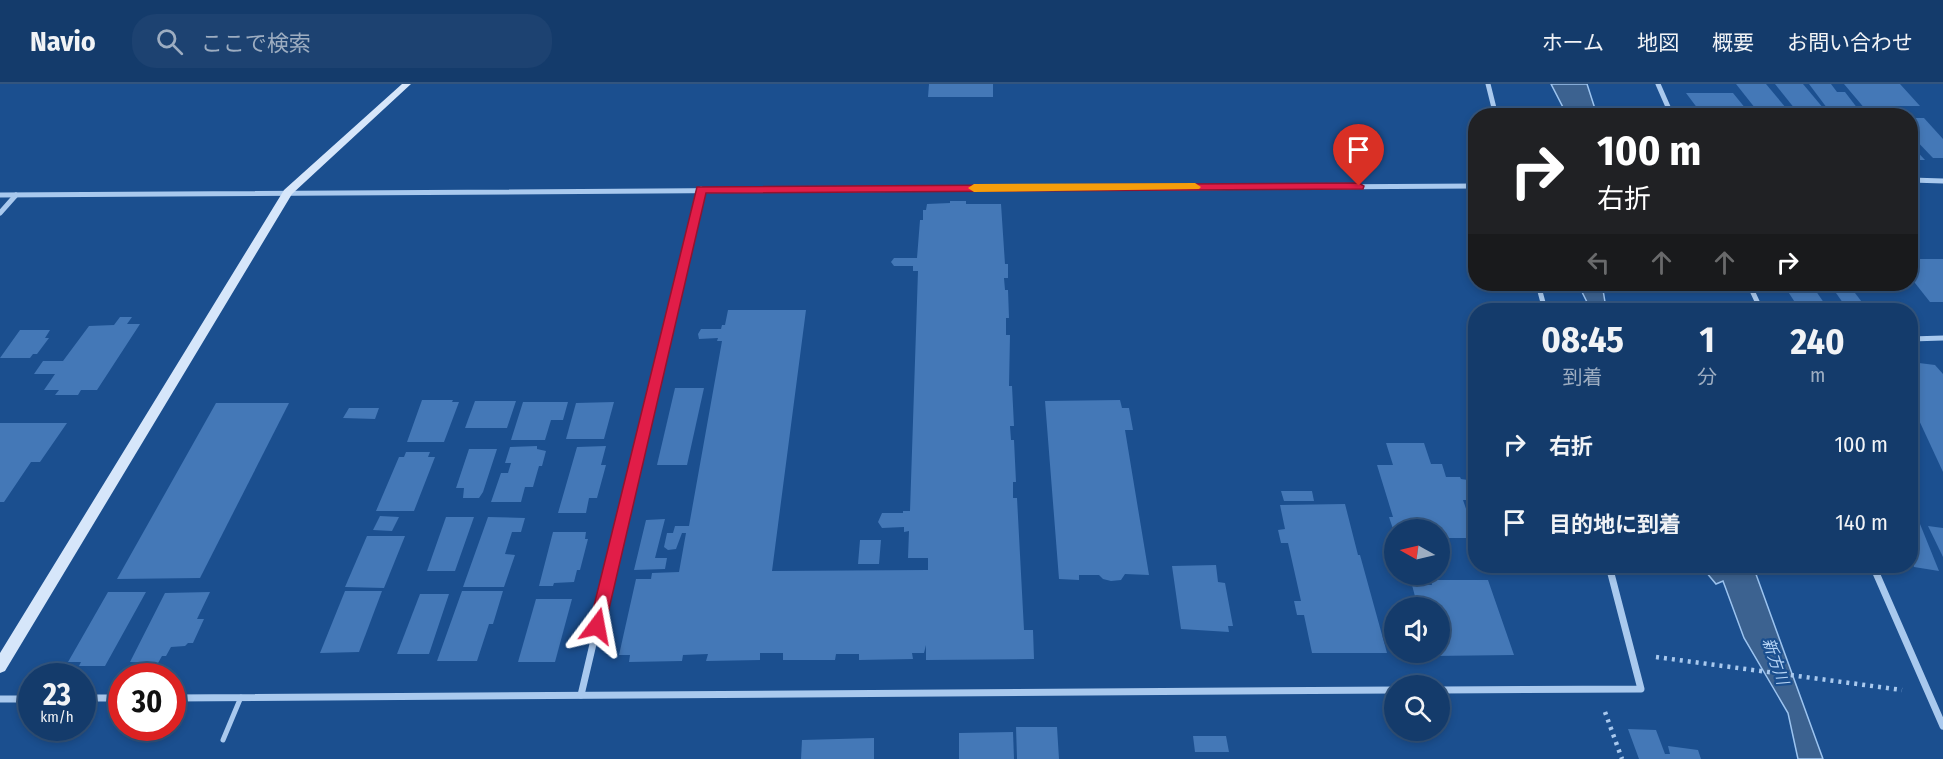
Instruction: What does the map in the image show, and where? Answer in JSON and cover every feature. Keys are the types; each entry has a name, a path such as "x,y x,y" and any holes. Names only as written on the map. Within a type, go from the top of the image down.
{"street":[{"path":"0,666 288,192 407,84"},
{"path":"1488,84 1494,108"},
{"path":"1658,84 1668,108"},
{"path":"1918,180 1943,180"},
{"path":"0,195 1468,186"},
{"path":"581,695 701,189"},
{"path":"0,213 16,195"},
{"path":"1918,339 1943,338"},
{"path":"1450,690 1641,688 1611,573"},
{"path":"1876,573 1943,726"},
{"path":"186,698 1384,690"},
{"path":"0,699 18,699"}],"lane":[{"path":"223,740 241,697"}],"path":[{"path":"1632,655 1928,694"},
{"path":"1596,688 1622,759"}],"water":[{"path":"1551,84 1587,84 1595,108 1563,108"},
{"path":"1582,291 1603,291 1606,303 1588,303"},
{"name":"新方川","path":"1707,573 1756,573 1823,759 1798,759 1788,713 1744,638 1723,581 1716,584"}],"building":[{"path":"929,84 993,84 993,97 928,97"},
{"path":"1736,84 1766,84 1786,108 1755,108"},
{"path":"1775,84 1803,84 1823,108 1794,108"},
{"path":"1809,84 1831,84 1837,92 1845,92 1857,108 1827,108"},
{"path":"1844,84 1900,84 1920,106 1892,106 1894,108 1864,108"},
{"path":"1686,93 1733,93 1745,108 1697,108"},
{"path":"1918,118 1924,118 1943,139 1943,158 1933,158 1918,142"},
{"path":"1918,152 1925,160 1918,160"},
{"path":"950,201 966,201 966,204 1001,204 1005,264 1008,264 1008,278 1004,278 1005,290 1008,290 1009,318 1006,318 1006,335 1010,335 1009,386 1012,386 1014,426 1010,426 1011,440 1014,440 1016,482 1013,482 1013,498 1017,498 1024,630 1033,630 1034,659 926,660 926,645 924,653 912,653 913,659 859,660 859,654 836,654 835,660 783,660 783,653 760,653 760,660 706,661 708,654 683,655 682,661 629,662 630,655 619,655 636,579 651,579 652,573 679,572 686,533 682,533 676,549 668,550 664,547 667,533 673,533 675,526 689,526 722,341 717,341 718,338 699,339 698,334 701,329 721,329 722,325 725,325 728,310 806,310 772,571 928,570 928,558 908,558 909,531 904,532 904,527 882,528 878,522 882,513 910,511 918,271 913,271 913,266 894,266 891,262 894,258 917,258 923,210 926,210 927,204 950,203"},
{"path":"1918,259 1943,259 1943,302 1930,302 1918,287"},
{"path":"1788,291 1816,291 1824,303 1795,303"},
{"path":"1836,293 1855,293 1863,303 1843,303"},
{"path":"120,317 132,317 127,324 140,324 97,390 81,390 78,395 55,395 59,390 44,390 55,374 34,374 43,361 63,361 89,326 114,325"},
{"path":"20,330 50,330 45,338 49,338 37,354 33,354 30,358 0,358"},
{"path":"1918,363 1935,365 1943,374 1943,472 1918,418"},
{"path":"675,388 704,388 687,465 657,465"},
{"path":"422,400 459,402 444,442 407,442"},
{"path":"1120,400 1122,408 1129,408 1133,430 1125,430 1149,575 1125,574 1121,580 1111,581 1099,575 1079,575 1079,580 1059,579 1045,401"},
{"path":"475,401 516,401 507,428 465,428"},
{"path":"523,402 568,402 563,420 551,420 545,440 511,440"},
{"path":"614,402 604,439 566,439 576,403"},
{"path":"216,403 289,403 200,578 117,579"},
{"path":"349,408 379,408 375,419 343,418"},
{"path":"0,423 67,423 40,462 31,462 4,502 0,502"},
{"path":"1386,443 1424,443 1431,464 1442,464 1446,477 1460,477 1468,480 1468,500 1463,500 1468,515 1468,538 1450,538 1450,519 1390,519 1389,517 1393,517 1377,465 1393,465"},
{"path":"537,446 537,449 546,451 542,466 539,466 533,487 525,487 521,502 491,502 501,473 508,473 511,463 505,463 510,447"},
{"path":"606,446 601,465 606,465 597,498 589,498 586,513 558,513 577,447"},
{"path":"469,449 497,449 479,498 463,498 464,488 456,488"},
{"path":"406,452 430,452 428,457 435,457 414,511 376,511 399,457 404,457"},
{"path":"1281,491 1312,491 1314,501 1284,501"},
{"path":"1345,504 1384,642 1384,653 1312,653 1304,615 1297,615 1294,601 1301,601 1288,543 1281,543 1278,530 1285,529 1280,505"},
{"path":"380,516 399,517 392,531 373,530"},
{"path":"446,517 474,517 455,571 427,571"},
{"path":"488,517 525,518 521,532 512,532 505,554 515,555 504,587 463,587"},
{"path":"665,519 655,558 667,558 665,569 634,570 646,520"},
{"path":"1918,524 1920,524 1939,571 1918,568"},
{"path":"1928,526 1943,528 1943,557"},
{"path":"553,532 586,532 585,539 588,539 580,570 577,570 574,582 539,586"},
{"path":"367,536 405,536 384,588 345,587"},
{"path":"860,540 881,540 879,564 858,564"},
{"path":"1216,565 1218,582 1225,583 1233,626 1228,626 1229,632 1181,629 1172,566"},
{"path":"1450,580 1488,580 1514,655 1450,656 1450,597 1415,597 1412,585 1450,585"},
{"path":"345,591 382,591 359,652 320,653"},
{"path":"462,591 503,591 493,624 489,624 477,661 437,661"},
{"path":"108,592 146,592 105,666 96,666 96,663 68,662"},
{"path":"210,592 197,619 204,619 193,643 171,647 158,663 130,662 165,593"},
{"path":"420,594 449,594 429,654 397,654"},
{"path":"536,599 572,599 555,662 518,662"},
{"path":"1016,727 1057,727 1059,759 1017,759"},
{"path":"1628,729 1656,730 1665,754 1670,754 1668,746 1698,750 1701,759 1639,759"},
{"path":"1013,732 1014,759 959,759 959,733"},
{"path":"1193,736 1226,736 1229,752 1195,752"},
{"path":"874,738 874,759 801,759 802,740"}],"slow traffic":[{"path":"974,188 1195,187"}],"route":[{"path":"597,626 701,189 1359,186"}]}
